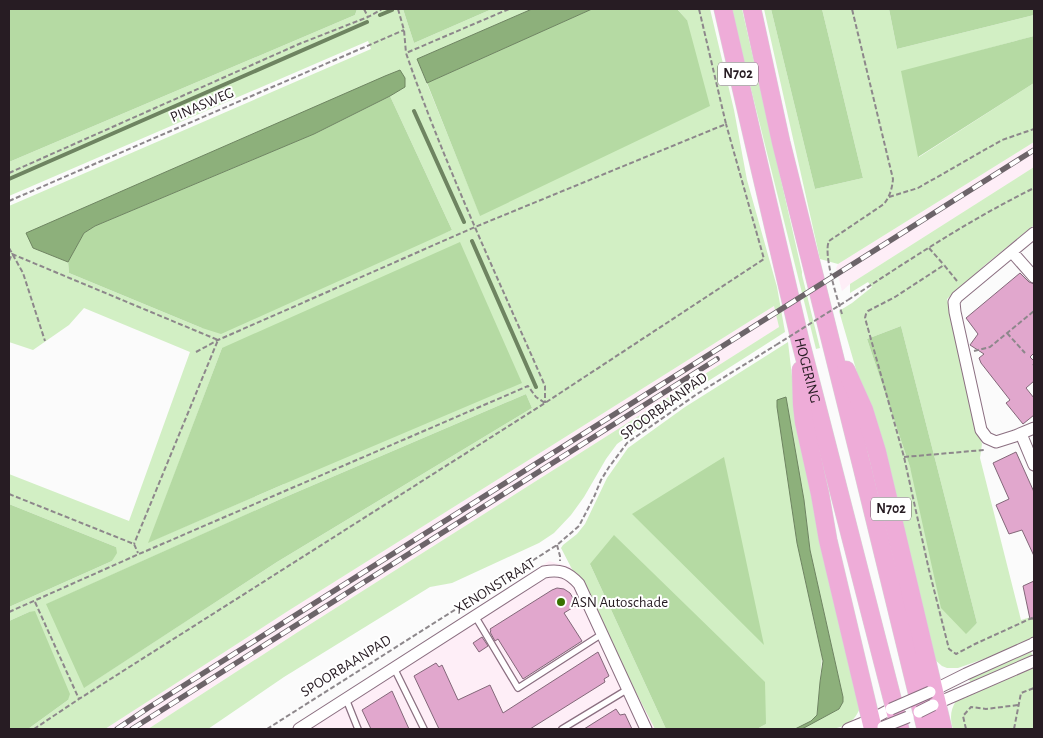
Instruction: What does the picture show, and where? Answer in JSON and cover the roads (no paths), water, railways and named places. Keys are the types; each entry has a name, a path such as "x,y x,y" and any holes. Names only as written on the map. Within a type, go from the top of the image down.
{"highway":[{"name":"HOGERING","path":"724,9 885,724"},
{"name":"HOGERING","path":"752,9 781,142 926,729"},
{"name":"N702","path":"829,334 864,410 877,452 933,698 943,729"},
{"name":"N702","path":"800,340 804,422 828,540 866,696 885,724"}],"street":[{"path":"1034,234 961,294 954,302 981,430 987,438 996,442 1034,428"},
{"path":"1012,252 1034,277"},
{"path":"1020,434 1034,466"},
{"name":"XENONSTRAAT","path":"305,727 544,572 553,570 563,572 579,584 646,729"},
{"path":"848,729 885,724 933,698 966,674 1034,645"},
{"path":"885,724 905,703 933,698 1034,661"}],"lane":[{"path":"475,616 518,688 602,634"},
{"path":"394,668 424,729"},
{"path":"562,729 628,689"},
{"path":"346,699 358,729"}],"waterway":[{"path":"380,15 392,10"},
{"path":"9,179 367,22"},
{"path":"414,111 464,222"},
{"path":"472,241 536,387"}],"railway":[{"path":"117,729 1034,150"},
{"path":"132,729 717,359"}],"place":[{"name":"ASN Autoschade","path":"561,602"}]}
